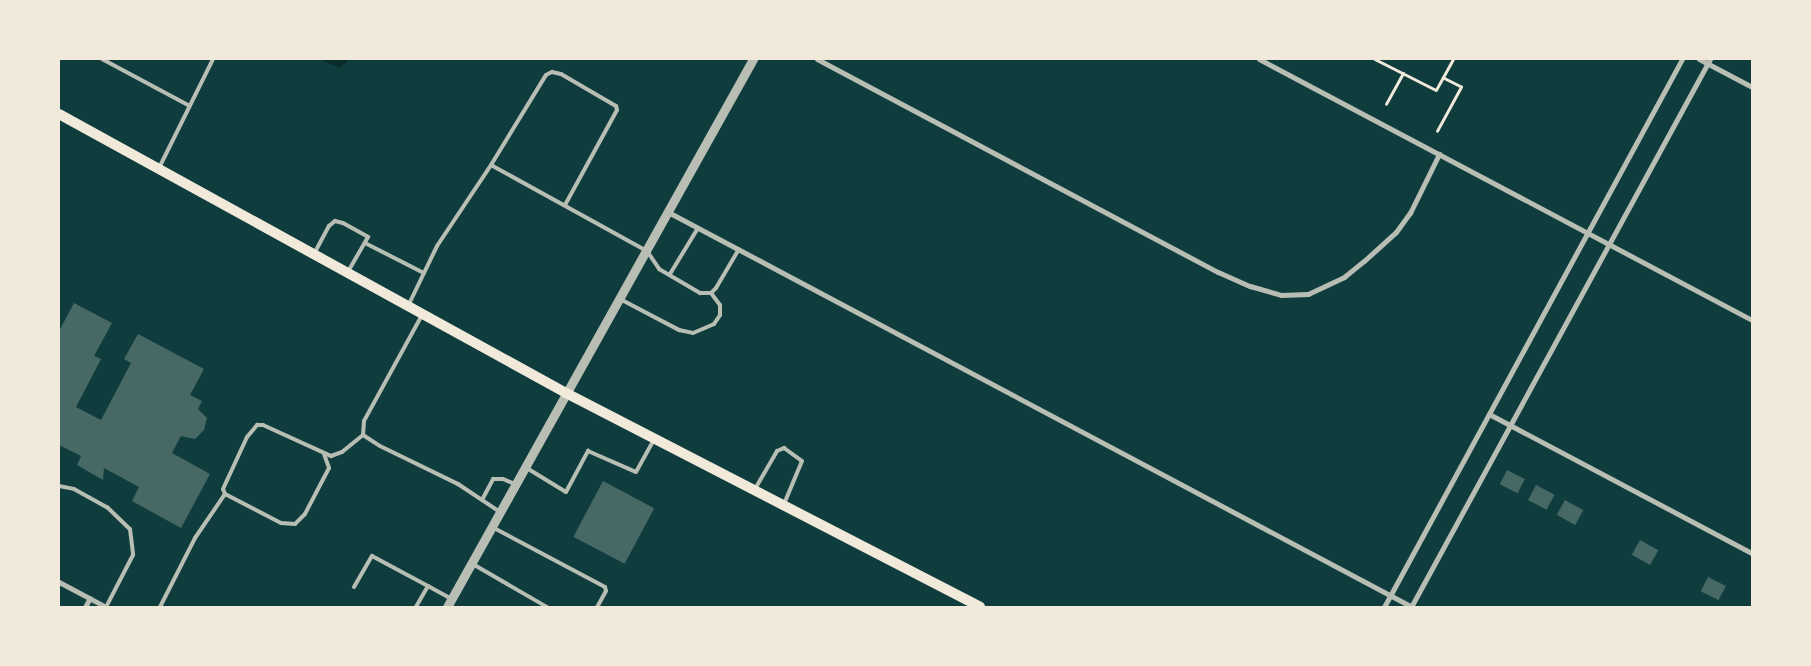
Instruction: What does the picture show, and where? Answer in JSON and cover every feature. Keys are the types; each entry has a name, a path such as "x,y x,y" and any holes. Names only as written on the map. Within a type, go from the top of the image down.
{"main road":[{"path":"59,114 313,256 566,393 980,607"}],"street":[{"path":"449,603 753,59"},
{"path":"817,59 1218,272 1250,286 1280,295 1308,294 1344,277 1364,261 1396,232 1410,212 1439,154"},
{"path":"1258,59 1752,320"},
{"path":"1384,607 1682,59"},
{"path":"1699,59 1709,61 1752,87"},
{"path":"668,212 1412,607 1709,61"},
{"path":"1489,414 1752,554"},
{"path":"59,582 106,607"},
{"path":"85,607 90,598"}],"lane":[{"path":"102,59 188,105"},
{"path":"158,170 188,105 213,59"},
{"path":"408,308 424,273 464,201 491,165 546,75 552,72 561,74 616,106 617,110 565,205"},
{"path":"491,165 647,251 660,269 700,293 711,293 727,274 739,249"},
{"path":"313,256 329,226 335,221 368,237 347,274"},
{"path":"670,274 698,228"},
{"path":"364,243 424,273"},
{"path":"620,299 679,330 693,333 714,324 720,315 720,306 711,293"},
{"path":"363,435 362,429 368,413 422,315"},
{"path":"324,454 329,462 325,476 306,514 295,524 281,523 225,494 223,489 227,475 247,437 257,425 263,425 324,454 336,455 363,435"},
{"path":"363,435 482,500 500,512"},
{"path":"525,467 566,492 588,451 636,472 654,439"},
{"path":"754,490 777,451 784,448 800,457 802,464 784,506"},
{"path":"482,500 493,479 503,478 515,484"},
{"path":"59,486 74,489 107,507 121,516 130,529 133,555 106,607"},
{"path":"160,607 195,538 225,494"},
{"path":"492,527 605,587 606,591 597,607"},
{"path":"354,587 372,556 428,586 449,603"},
{"path":"471,563 547,607"},
{"path":"416,607 428,586"}],"path":[{"path":"1375,59 1436,90 1453,59"},
{"path":"1386,104 1403,73"},
{"path":"1437,131 1460,87 1443,78"}],"water":[{"path":"319,59 350,59 340,68"}],"building":[{"path":"74,303 112,323 94,356 101,359 76,407 101,420 131,363 124,359 138,334 204,369 190,395 202,401 198,409 207,418 204,430 195,439 181,436 172,453 210,474 181,528 132,501 139,487 104,468 103,480 77,465 81,456 59,445 59,331"},
{"path":"1507,470 1525,479 1518,493 1500,484"},
{"path":"603,481 654,508 625,564 573,537"},
{"path":"1536,485 1555,495 1547,510 1528,500"},
{"path":"1565,500 1583,510 1575,525 1557,515"},
{"path":"1640,540 1658,550 1650,565 1632,555"},
{"path":"1708,577 1726,586 1719,600 1701,591"}]}
